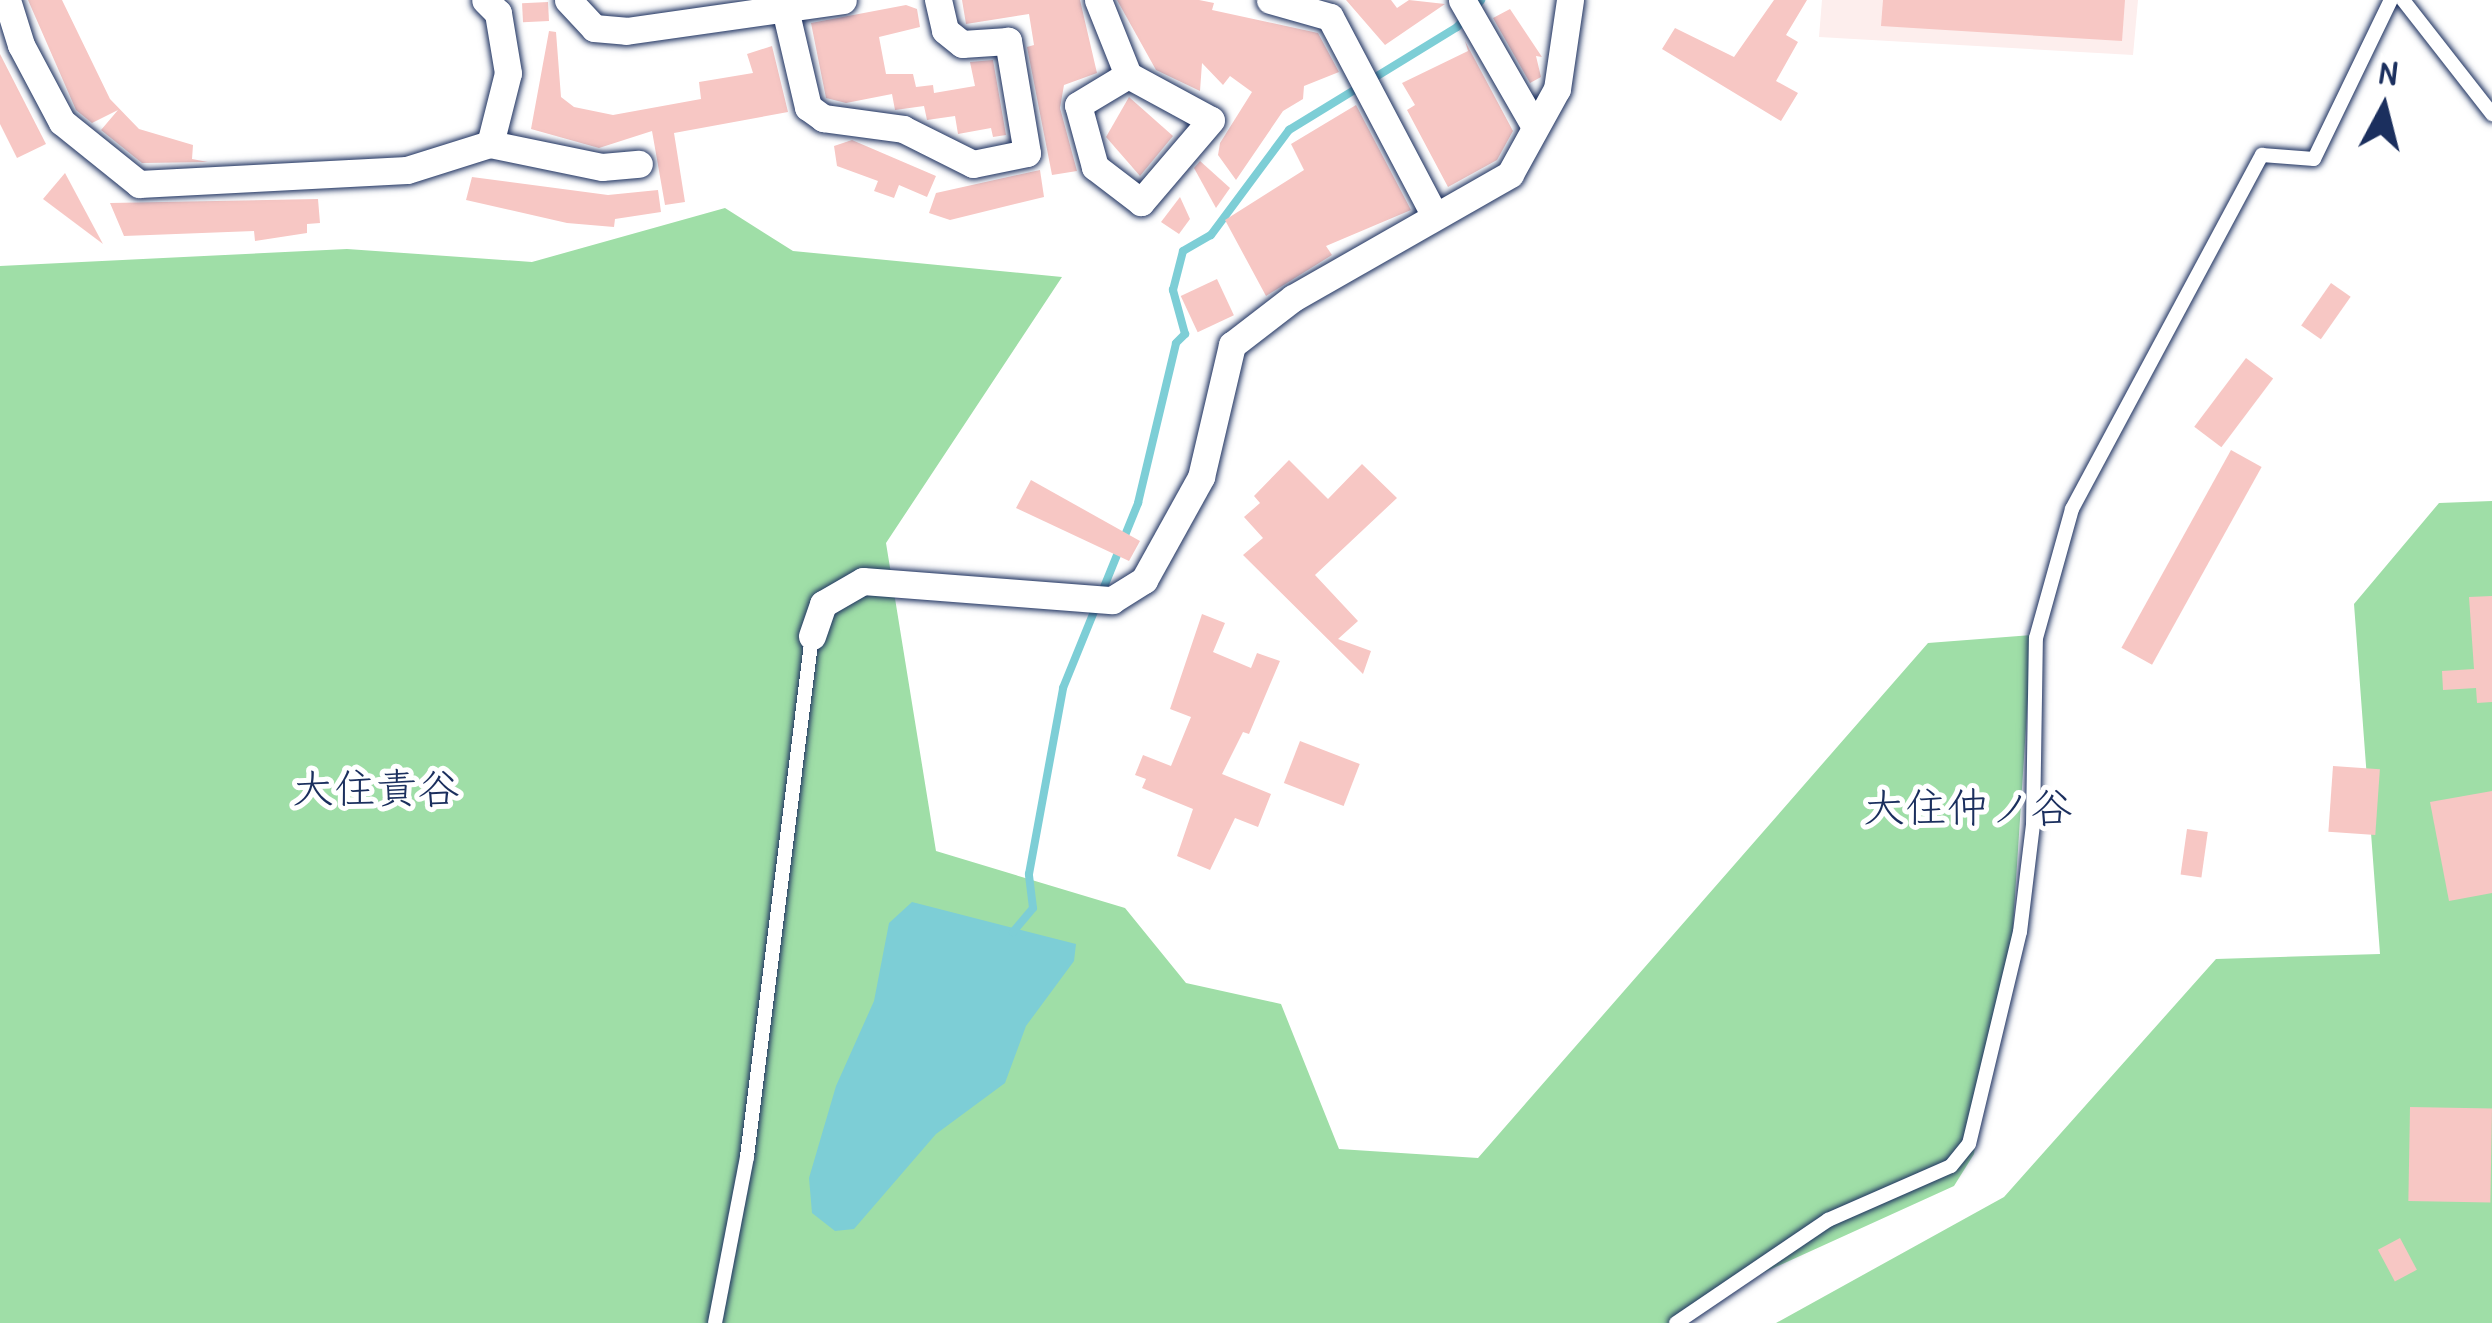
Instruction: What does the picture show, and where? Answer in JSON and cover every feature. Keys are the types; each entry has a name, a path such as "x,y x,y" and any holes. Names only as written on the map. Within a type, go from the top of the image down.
{"street":[{"path":"7,0 21,45 62,122 139,184 406,170 490,144 602,167 639,164"},
{"path":"485,0 498,13 508,73 490,144"},
{"path":"568,0 594,28 684,13 843,0"},
{"path":"796,6 808,106 824,118 903,129 974,164 1027,153 1008,41 962,44 945,30 938,0"},
{"path":"1098,0 1128,75 1211,120 1141,202 1095,167 1078,105 1128,75"},
{"path":"1270,0 1330,17 1435,216"},
{"path":"1462,0 1535,127"},
{"path":"812,636 823,604 863,581 1112,600 1144,580 1201,477 1232,345 1293,298 1510,174 1557,89 1570,0"}],"lane":[{"path":"1676,1323 1828,1220 1952,1166 1969,1144 2020,932 2033,824 2036,638 2072,509 2262,155 2314,158 2391,0"},
{"path":"2403,0 2492,114"},
{"path":"715,1323 747,1157 812,636"}],"shaded area":[{"path":"1822,0 2138,0 2133,55 1819,37"}],"green space":[{"path":"725,208 793,251 1062,277 886,543 936,851 1125,908 1186,983 1281,1004 1339,1149 1478,1158 1928,643 2032,635 2011,957 1992,1024 1974,1154 1954,1186 1747,1280 1686,1323 0,1323 0,266 347,249 532,262"},
{"path":"2492,501 2492,1323 1776,1323 2004,1197 2216,959 2380,954 2354,604 2439,503"}],"water":[{"path":"912,902 1076,944 1074,961 1026,1026 1005,1083 936,1134 854,1229 835,1231 812,1213 809,1178 836,1086 874,1001 889,923"}],"building":[{"path":"28,0 62,0 110,99 139,129 193,145 192,159 208,162 142,163 101,130 118,110 92,123 76,110"},
{"path":"962,0 1080,0 1097,73 1064,85 1060,108 1077,171 1052,175 1027,47 1034,45 1029,14 966,24"},
{"path":"1117,0 1199,0 1214,3 1212,10 1318,33 1339,72 1304,86 1303,99 1283,111 1236,180 1218,155 1220,143 1252,92 1230,76 1223,85 1202,63 1200,91 1156,70"},
{"path":"1346,0 1391,0 1397,8 1409,0 1445,4 1385,45"},
{"path":"1774,0 1807,0 1786,35 1798,42 1776,81 1798,93 1781,121 1662,49 1675,28 1734,57"},
{"path":"1883,0 2125,0 2122,41 1881,26"},
{"path":"548,2 549,21 523,22 522,3"},
{"path":"906,5 917,9 920,27 879,37 886,74 913,74 916,87 933,85 934,93 975,86 970,62 993,60 1006,135 993,137 991,128 958,134 955,116 927,120 924,106 895,110 892,94 846,103 826,98 811,23"},
{"path":"1510,9 1542,57 1536,56 1541,77 1530,83 1493,18"},
{"path":"549,31 556,32 561,97 574,107 613,115 701,99 699,82 753,73 747,54 772,46 788,112 674,133 685,202 665,205 652,131 599,148 531,129"},
{"path":"1465,41 1513,131 1497,160 1448,187 1407,110 1415,105 1402,83 1468,51"},
{"path":"0,54 46,144 17,158 0,124"},
{"path":"1129,97 1173,136 1140,176 1106,137"},
{"path":"1356,105 1411,210 1326,246 1332,255 1266,296 1225,220 1304,170 1291,144"},
{"path":"852,140 936,176 927,197 899,185 894,198 874,191 878,181 837,166 834,146"},
{"path":"1200,161 1230,188 1216,208 1194,168"},
{"path":"1040,170 1044,197 950,220 929,213 936,193"},
{"path":"65,173 103,244 43,199"},
{"path":"472,177 608,195 658,190 661,212 615,219 614,227 567,223 466,200"},
{"path":"1180,197 1190,219 1179,234 1161,222"},
{"path":"318,199 320,223 307,224 307,233 255,241 254,231 124,236 110,203"},
{"path":"1217,279 1234,315 1198,332 1181,296"},
{"path":"2331,283 2351,297 2321,339 2301,326"},
{"path":"2246,358 2273,378 2221,447 2194,427"},
{"path":"2231,450 2262,467 2152,665 2121,648"},
{"path":"1289,460 1328,499 1362,464 1397,498 1315,575 1358,621 1338,639 1371,651 1363,674 1243,555 1263,538 1244,517 1260,503 1254,496"},
{"path":"1031,480 1140,541 1129,561 1016,508"},
{"path":"2492,596 2492,702 2477,703 2476,688 2443,690 2442,671 2474,669 2469,597"},
{"path":"1202,614 1225,623 1213,652 1251,668 1257,653 1280,661 1249,734 1243,732 1222,774 1271,794 1258,827 1235,818 1210,870 1177,856 1193,809 1142,788 1146,779 1135,775 1143,755 1171,766 1191,717 1170,709"},
{"path":"1300,741 1360,764 1344,806 1284,783"},
{"path":"2333,766 2380,769 2375,835 2328,832"},
{"path":"2492,791 2492,893 2449,901 2430,802"},
{"path":"2187,829 2208,832 2201,877 2181,875"},
{"path":"2410,1107 2492,1108 2490,1202 2408,1201"},
{"path":"2400,1238 2417,1270 2395,1282 2378,1250"}],"waterway":[{"path":"1013,932 1033,908 1029,874 1063,688 1138,503 1176,343 1185,334 1173,290 1183,251 1211,235 1289,130 1457,27 1481,0"}],"district":[{"name":"大住責谷","path":"376,788"},
{"name":"大住仲ノ谷","path":"1968,807"}]}
